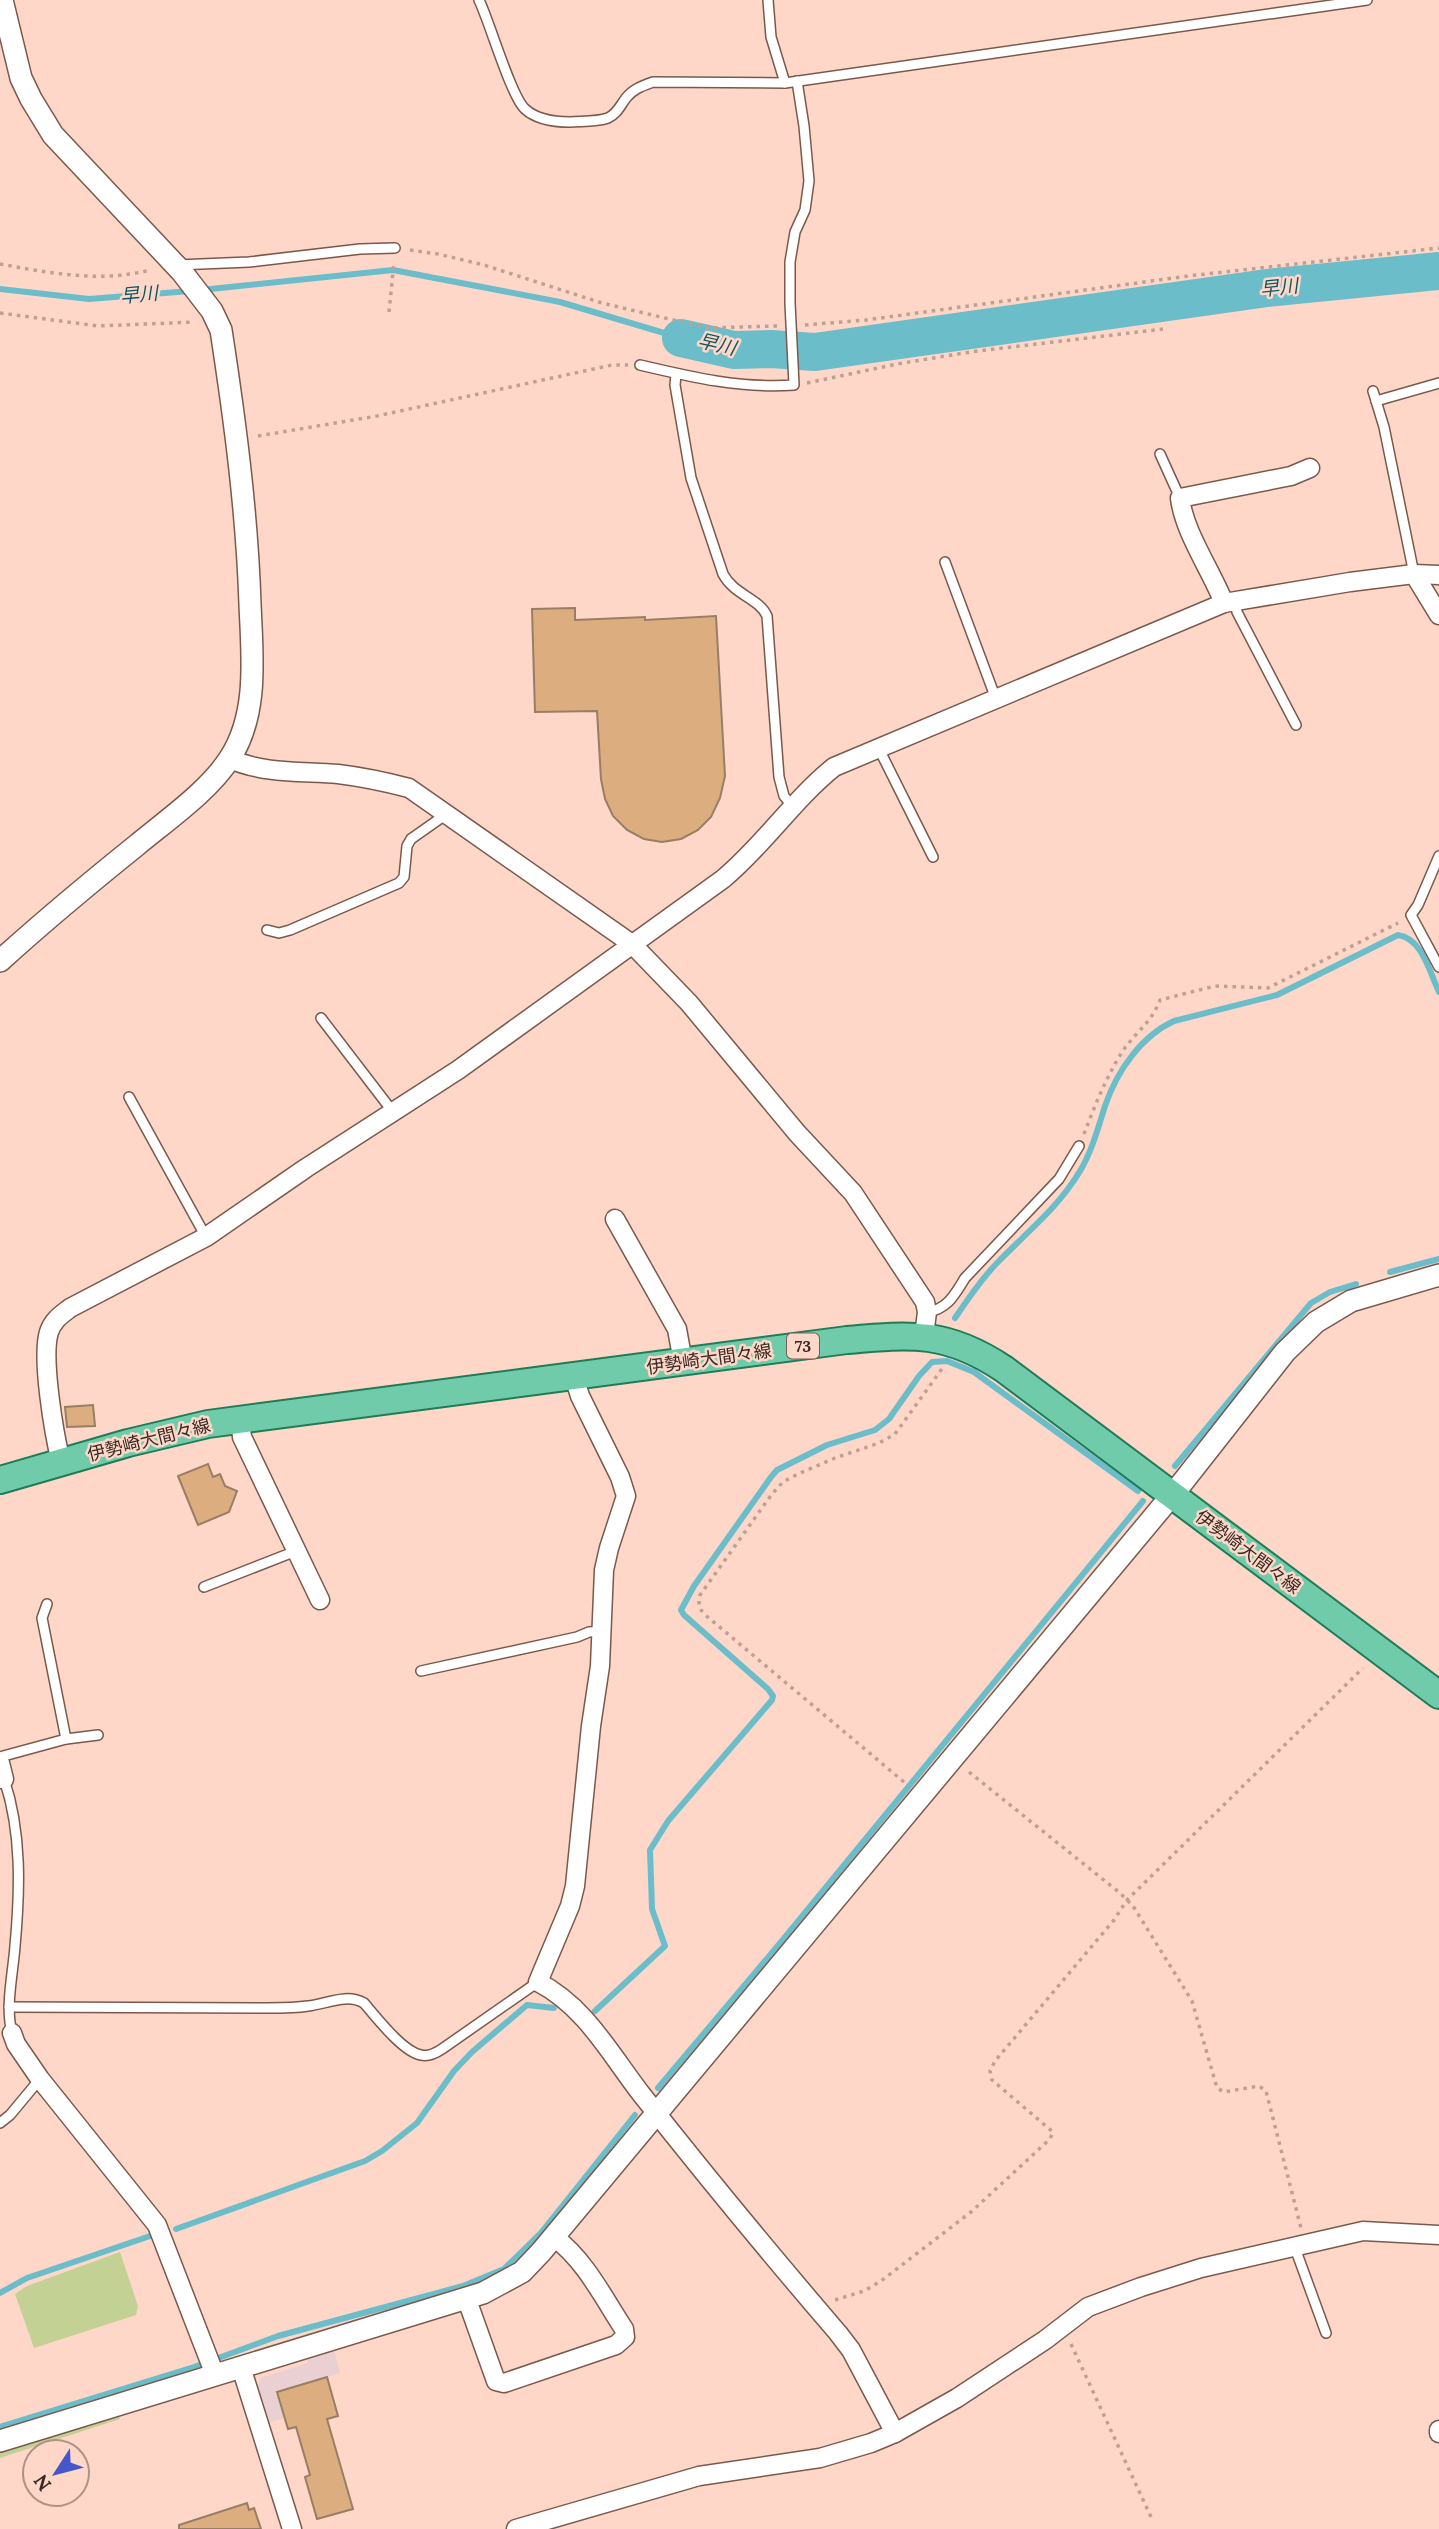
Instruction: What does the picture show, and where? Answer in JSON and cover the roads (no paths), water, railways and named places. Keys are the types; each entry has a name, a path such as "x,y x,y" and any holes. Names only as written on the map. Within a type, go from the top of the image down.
{"main road":[{"name":"伊勢崎大間々線","path":"0,1480 189,1428 895,1335 926,1324 1004,1369 1439,1695"}],"street":[{"path":"0,961 194,796 230,759 241,735 252,684 249,564 237,439 221,330 214,315 179,268 53,135 21,78 2,0"},
{"path":"1229,602 1195,540 1180,498 1291,476 1310,468"},
{"path":"1414,574 1439,615"},
{"path":"61,1462 46,1346 56,1319 70,1308 206,1237 306,1168 458,1070 746,861 793,807 834,766 1229,602 1414,574 1439,575"},
{"path":"230,759 268,771 339,774 378,779 409,788 632,944 689,1003 797,1133 853,1193 925,1302 926,1324"},
{"path":"615,1219 677,1329 683,1363"},
{"path":"0,2441 466,2298 498,2287 522,2272 554,2237 1172,1494 1285,1352 1316,1322 1351,1301 1439,1275"},
{"path":"574,1377 580,1396 620,1477 626,1496 608,1548 604,1570 600,1666 591,1726 575,1886 570,1906 538,1982 564,1998 587,2021 657,2112 851,2350 895,2433"},
{"path":"240,1420 242,1437 320,1600"},
{"path":"12,2033 16,2044 40,2079 157,2225 215,2375"},
{"path":"525,2528 699,2476 849,2452 895,2433 957,2398 1088,2307 1113,2296 1201,2268 1363,2231 1439,2235"},
{"path":"466,2298 496,2381 504,2384 616,2345 625,2337 624,2329 581,2263 568,2247 554,2237"},
{"path":"241,2367 292,2529"}],"lane":[{"path":"479,0 516,96 525,109 543,119 561,122 609,117 618,111 626,98 637,88 653,82 785,83 1367,0"},
{"path":"768,0 771,37 785,83"},
{"path":"640,365 725,383 772,387 794,385 790,262 795,232 805,210 808,181 797,81"},
{"path":"179,268 360,249 394,253"},
{"path":"676,374 675,385 691,478 723,574 731,587 762,607 767,615 779,777 784,796 793,807"},
{"path":"1414,574 1375,396 1439,383"},
{"path":"1160,454 1180,498"},
{"path":"945,562 996,699"},
{"path":"1229,602 1237,612 1296,724"},
{"path":"879,749 933,857"},
{"path":"267,930 279,933 290,930 399,883 404,877 407,846 411,839 445,815"},
{"path":"1439,856 1411,915 1439,967"},
{"path":"321,1018 394,1112"},
{"path":"129,1097 206,1237"},
{"path":"926,1324 949,1302 965,1278 1059,1179 1079,1146"},
{"path":"204,1587 296,1551"},
{"path":"47,1604 42,1618 66,1739"},
{"path":"421,1671 601,1631"},
{"path":"0,1757 66,1739 98,1735"},
{"path":"1,1774 16,1831 19,1878 9,2007 12,2033"},
{"path":"9,2007 268,2008 311,2006 340,1999 357,1999 407,2048 420,2055 428,2055 442,2049 538,1982"},
{"path":"0,2123 40,2079"},
{"path":"1300,2246 1326,2333"}],"waterway":[{"name":"早川","path":"201,290 393,270 560,302 681,338"},
{"name":"早川","path":"681,338 734,350 815,352 1267,288 1439,271"},
{"name":"早川","path":"0,289 89,299 190,291"},
{"path":"955,1318 992,1269 1052,1208 1071,1184 1088,1156 1116,1080 1141,1045 1162,1028 1174,1021 1277,995 1398,935 1419,949 1439,992"},
{"path":"1390,1272 1439,1259"},
{"path":"1175,1466 1311,1303 1330,1292 1356,1284"},
{"path":"595,2011 665,1946 652,1909 650,1850 668,1821 772,1700 773,1696 768,1689 681,1610 694,1586 777,1470 827,1445 875,1430 889,1419 932,1362 947,1361 974,1372 1138,1491"},
{"path":"658,2088 1143,1501"},
{"path":"176,2229 365,2161 417,2123 454,2071 527,2005 554,2008"},
{"path":"0,2427 194,2367 278,2336 463,2286 504,2269 540,2234 635,2115"},
{"path":"0,2293 27,2278 150,2236"}]}
